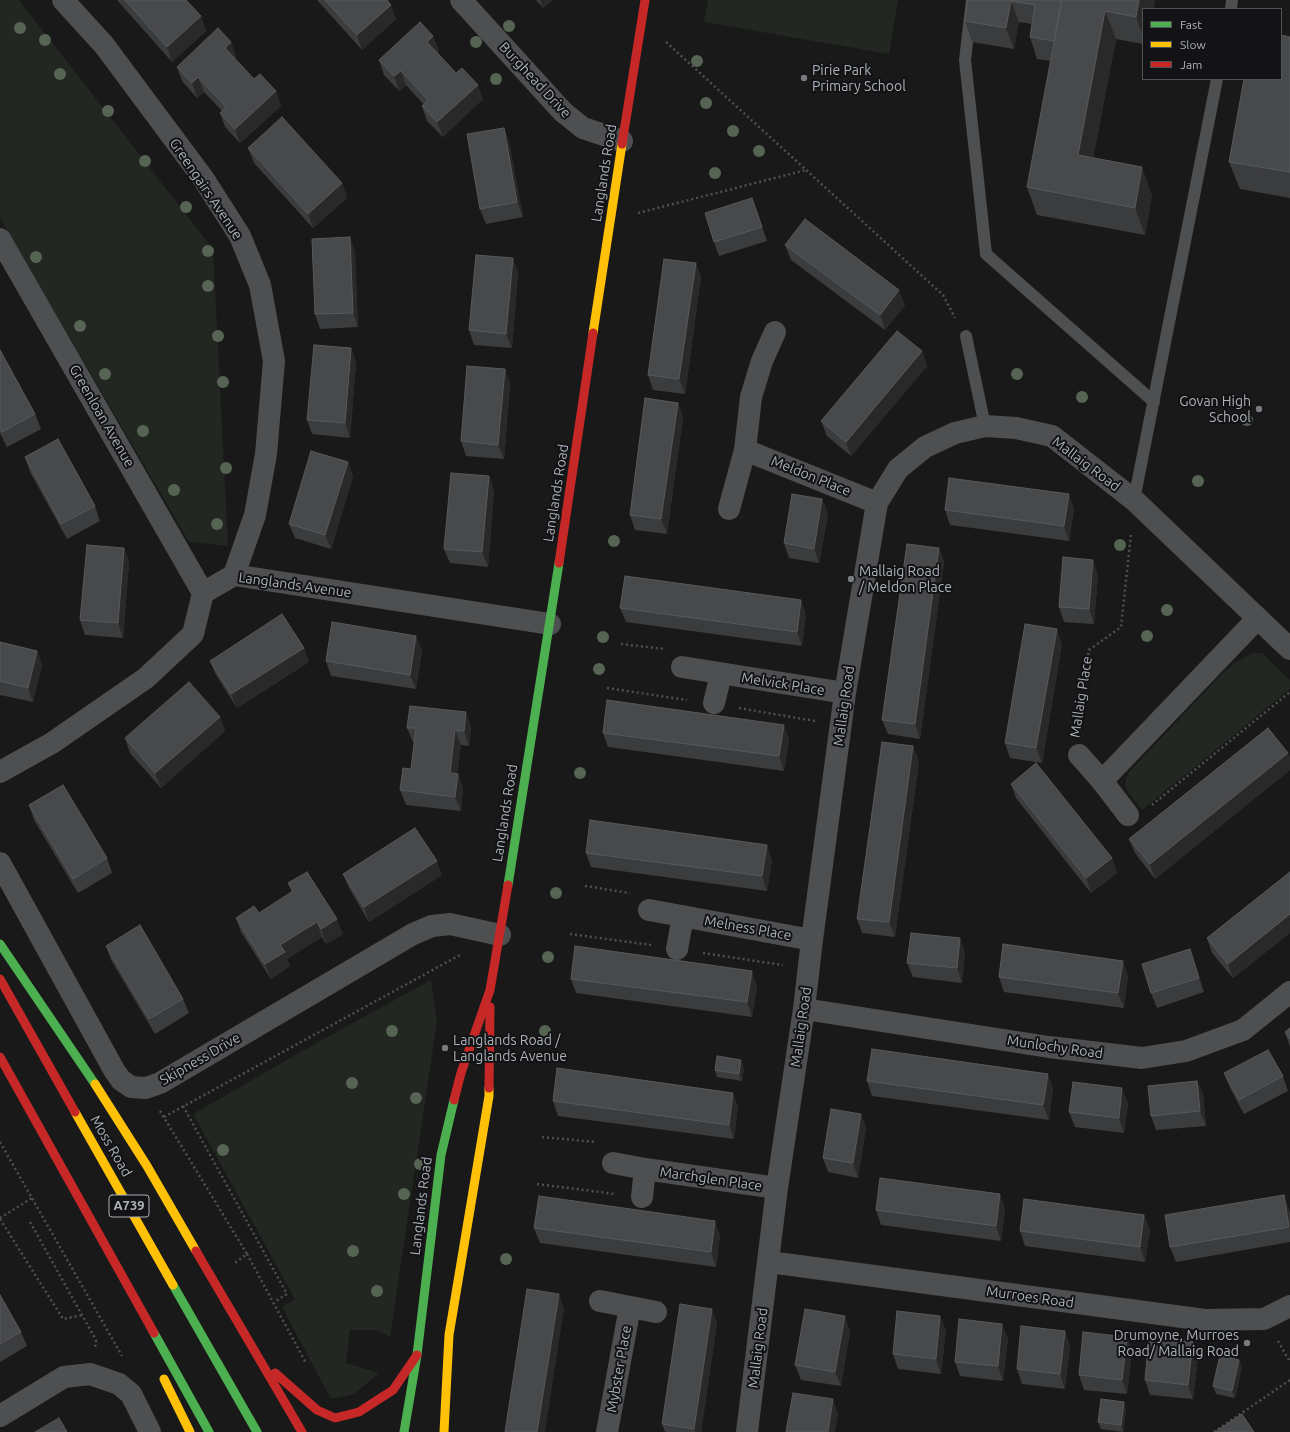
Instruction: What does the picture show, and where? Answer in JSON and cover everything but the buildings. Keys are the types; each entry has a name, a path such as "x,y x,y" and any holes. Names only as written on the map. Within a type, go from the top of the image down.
{"main road":[{"name":"Langlands Road","path":"404,1432 417,1354 441,1154 461,1073 490,990 500,935 550,624 622,140 645,0"},
{"path":"0,944 86,1071 147,1166 302,1432"},
{"name":"Moss Road","path":"0,979 257,1432"},
{"name":"Langlands Road","path":"444,1432 449,1335 489,1096 490,990"},
{"name":"A739","path":"0,1057 209,1432"},
{"path":"54,1154 131,1311"},
{"path":"260,1360 317,1410 335,1418 359,1412 393,1390 417,1354"},
{"path":"159,1368 190,1432"}],"street":[{"name":"Greengairs Avenue","path":"63,0 104,45 203,178 240,236 260,285 274,360 266,454 255,514 234,575"},
{"name":"Burghead Drive","path":"461,0 563,112 582,128 622,140"},
{"name":"Greenloan Avenue","path":"0,239 203,593"},
{"path":"729,508 745,450 751,396 762,361 775,332"},
{"name":"Mallaig Road","path":"747,1432 777,1188 804,1009 846,693 877,503 898,469 925,447 955,433 985,426 1016,428 1052,436 1134,500 1290,649"},
{"name":"Meldon Place","path":"745,450 877,503"},
{"name":"Langlands Avenue","path":"203,593 234,575 550,624"},
{"path":"0,772 52,743 146,678 193,634 203,593"},
{"path":"1102,781 1258,618"},
{"name":"Melvick Place","path":"682,667 846,693"},
{"path":"714,703 720,674"},
{"name":"Mallaig Place","path":"1079,755 1102,781 1128,815"},
{"name":"Skipness Drive","path":"0,863 114,1070 121,1080 131,1087 146,1088 160,1083 413,934 432,926 450,924 500,935"},
{"name":"Melness Place","path":"650,910 812,940"},
{"path":"677,948 683,916"},
{"name":"Munlochy Road","path":"804,1009 1048,1047 1142,1058 1186,1051 1242,1030 1290,992"},
{"name":"Marchglen Place","path":"613,1163 777,1188"},
{"name":"Marchglen Place","path":"642,1197 646,1169"},
{"name":"Murroes Road","path":"769,1262 1205,1320 1264,1319 1290,1306"},
{"name":"Mybster Place","path":"600,1301 656,1312"},
{"name":"Mybster Place","path":"607,1432 630,1307"},
{"path":"0,1416 64,1377 90,1374 119,1384 131,1394 150,1432"}],"lane":[{"path":"972,0 965,60 986,254 1154,402"},
{"path":"1134,500 1217,80"},
{"path":"966,336 985,426"}],"path":[{"path":"642,19 943,295 966,336"},
{"path":"611,220 806,170"},
{"name":"Mallaig Place","path":"1079,755 1073,748 1088,650 1121,627 1134,500"},
{"path":"621,644 682,651 682,667"},
{"path":"1128,815 1133,820 1290,692"},
{"path":"585,886 648,896 650,910"},
{"path":"306,1363 247,1254 164,1117 444,962 500,935"},
{"path":"183,1106 287,1294 274,1302"},
{"path":"542,1137 612,1144 613,1163"},
{"path":"0,1142 123,1358 119,1384"},
{"path":"32,1198 0,1218 63,1319 83,1315"},
{"path":"30,1222 96,1340"},
{"path":"234,1264 247,1254"},
{"path":"1214,1432 1290,1380"}],"shaded area":[{"path":"0,0 19,0 213,249 228,546 189,542 0,218"},
{"path":"708,0 898,0 889,54 704,22"},
{"path":"1252,653 1262,653 1290,680 1290,689 1142,810 1128,792 1125,785 1129,772 1218,678 1233,664"},
{"path":"431,980 437,1021 390,1337 377,1330 350,1330 346,1363 379,1373 354,1394 331,1399 282,1307 295,1299 193,1114 313,1045"}],"traffic: fast":[{"path":"508,885 559,563"},
{"path":"0,944 95,1084"},
{"path":"404,1432 417,1355 441,1155 454,1100"},
{"path":"173,1285 257,1432"},
{"path":"154,1333 209,1432"}],"traffic: slow":[{"path":"593,333 622,144"},
{"path":"95,1084 147,1166 196,1251"},
{"path":"444,1432 449,1335 489,1096 489,1088"},
{"path":"75,1112 173,1285"},
{"path":"164,1379 190,1432"}],"traffic: jam":[{"path":"622,144 645,0"},
{"path":"559,563 593,333"},
{"path":"454,1100 461,1073 490,990 508,885"},
{"path":"0,979 75,1112"},
{"path":"489,1088 490,1007"},
{"path":"0,1057 154,1333"},
{"path":"196,1251 302,1432"},
{"path":"275,1373 317,1410 335,1418 359,1412 393,1390 417,1355"}],"place":[{"name":"Pirie Park Primary School","path":"804,78"},
{"name":"Govan High School","path":"1259,409"},
{"name":"Mallaig Road / Meldon Place","path":"851,579"},
{"name":"Langlands Road / Langlands Avenue","path":"445,1048"},
{"name":"Drumoyne, Murroes Road/ Mallaig Road","path":"1247,1343"}]}
